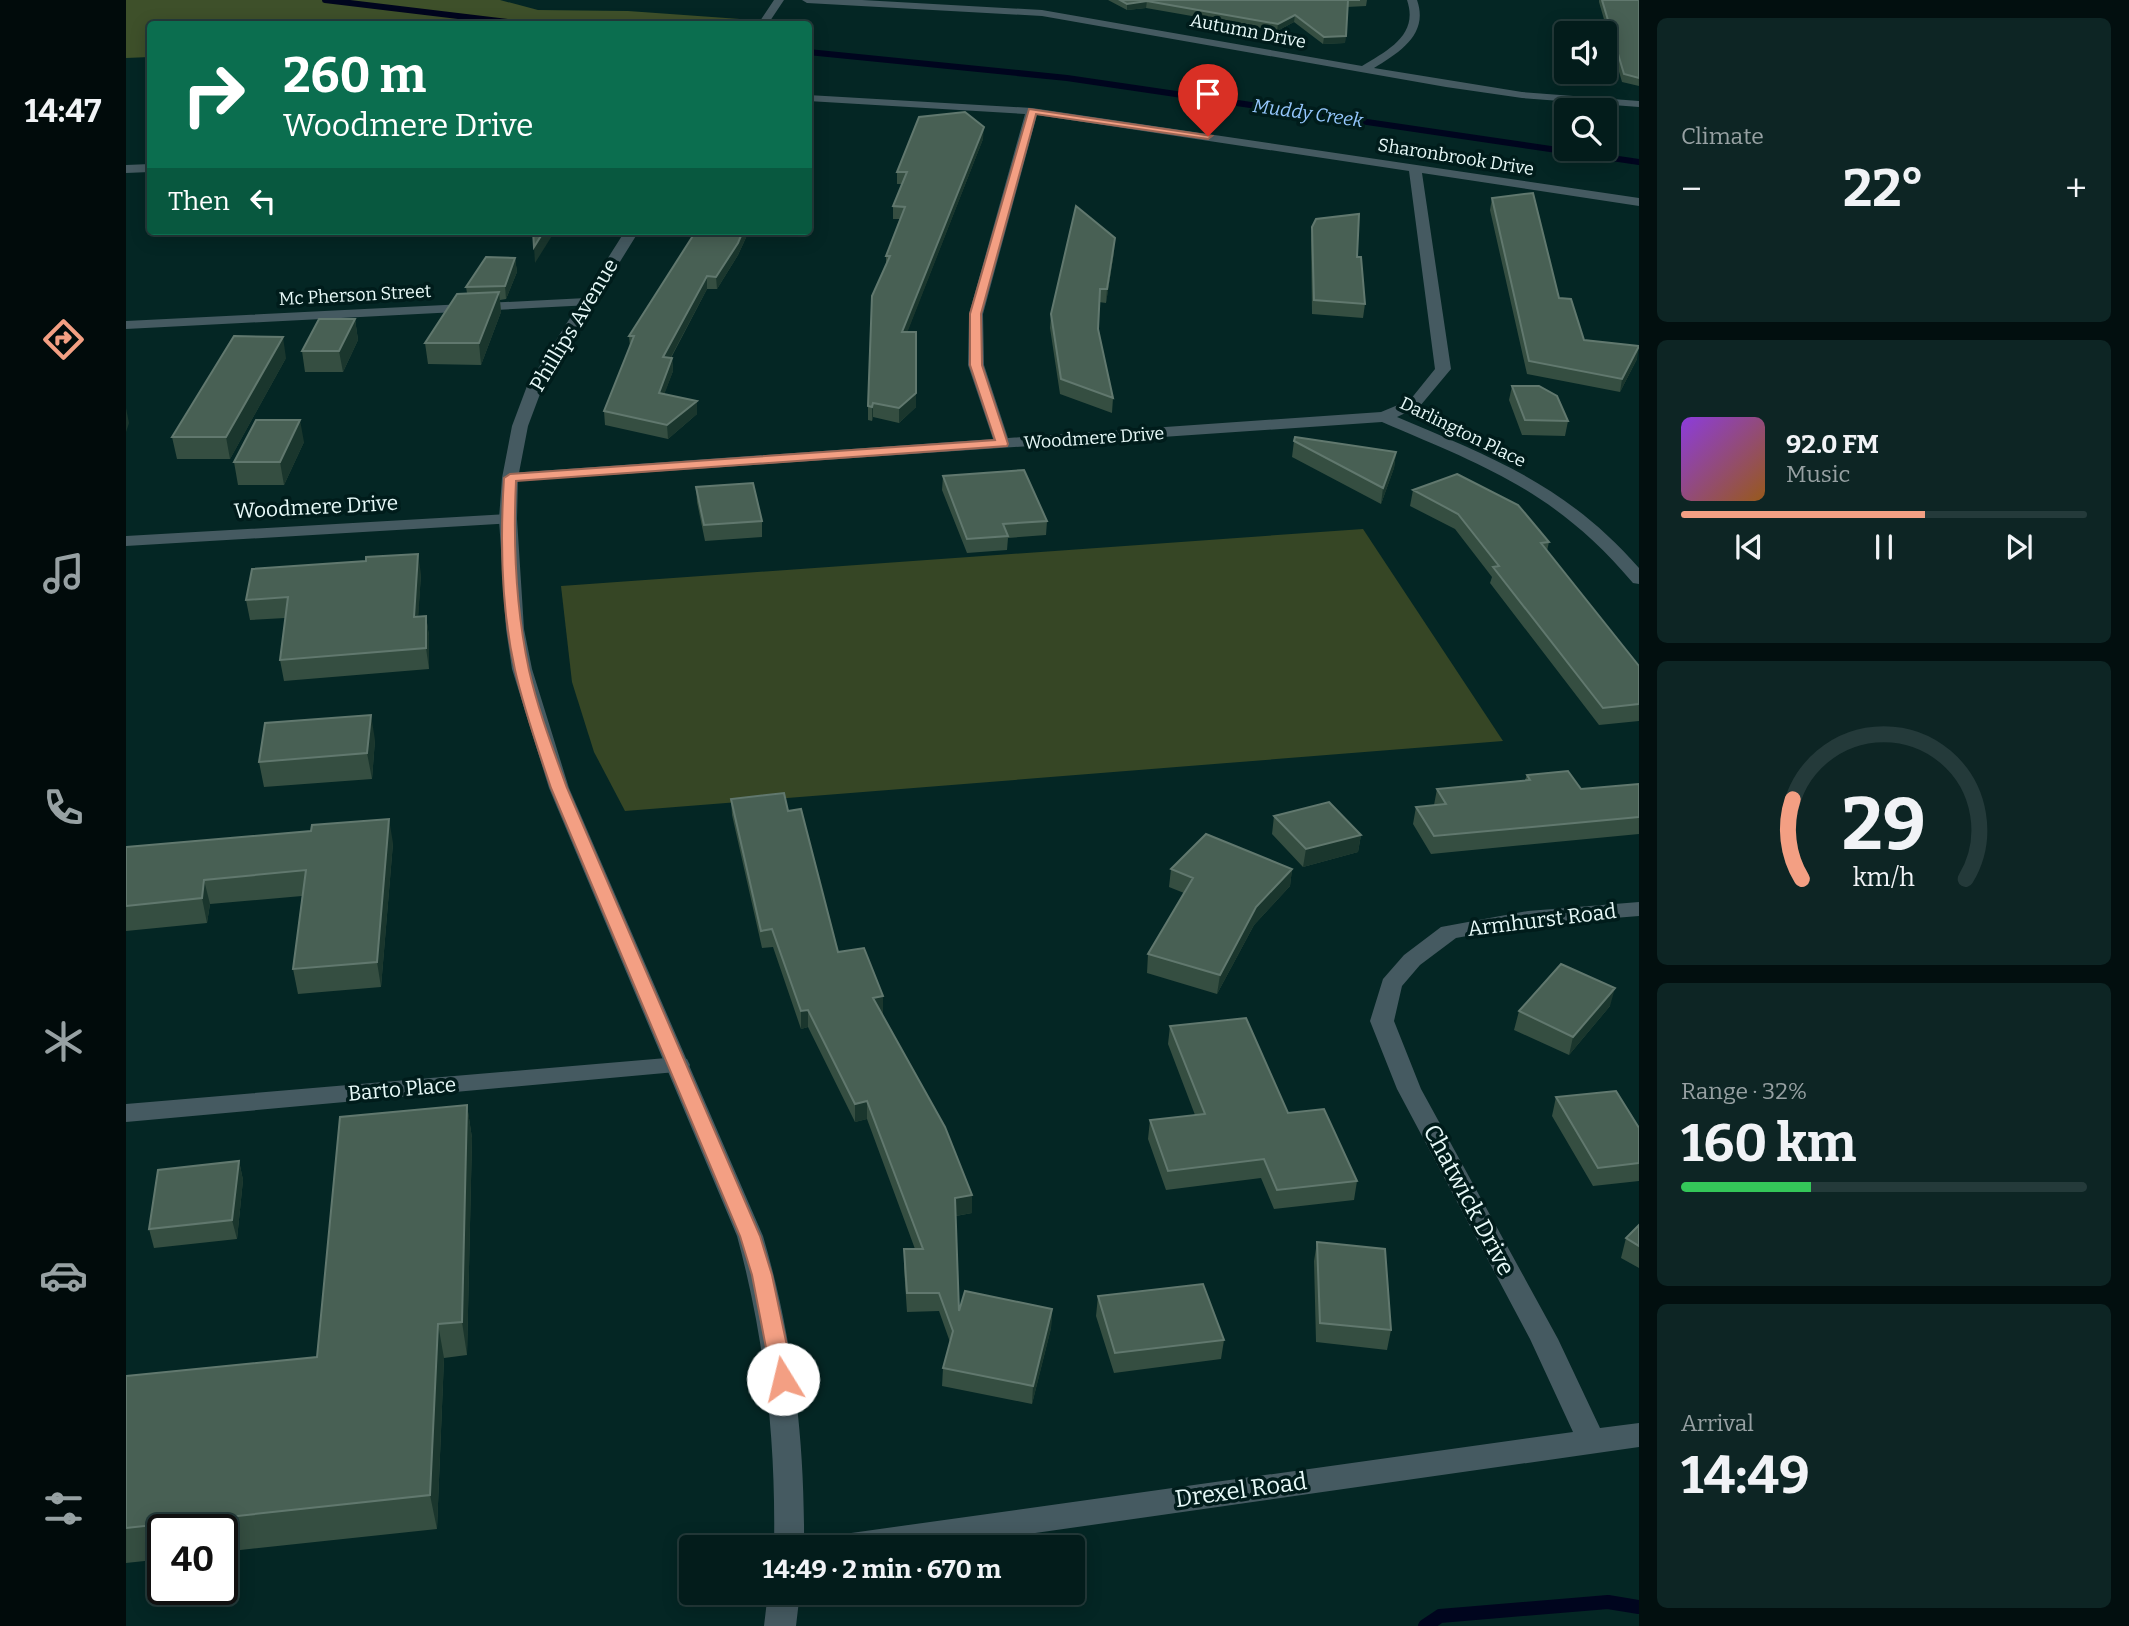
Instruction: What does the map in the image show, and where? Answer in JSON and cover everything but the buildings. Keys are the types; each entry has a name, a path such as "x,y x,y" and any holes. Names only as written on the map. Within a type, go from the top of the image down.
{"street":[{"path":"765,21 779,0"},
{"name":"Autumn Drive","path":"807,0 1042,13 1117,24 1362,71 1522,95 1639,104"},
{"path":"1042,13 1060,0"},
{"path":"1362,71 1407,42 1414,28 1417,9 1412,0"},
{"name":"Sharonbrook Drive","path":"812,98 1032,111 1639,202"},
{"path":"1002,444 976,365 976,314 1032,111"},
{"path":"126,169 147,168"},
{"name":"Darlington Place","path":"1384,417 1415,403 1443,369 1415,168"},
{"name":"Phillips Avenue","path":"629,235 586,302 528,402 514,452 508,519 518,653 559,788 750,1236 762,1275 786,1399 791,1482 789,1535"},
{"name":"Mc Pherson Street","path":"126,325 586,302"},
{"name":"Darlington Place","path":"1384,417 1499,468 1565,507 1609,544 1639,579"},
{"name":"Woodmere Drive","path":"510,478 1384,417"},
{"name":"Woodmere Drive","path":"126,541 508,519"},
{"name":"Armhurst Road","path":"1412,960 1449,932 1528,918 1639,909"},
{"name":"Chatwick Drive","path":"1412,960 1391,984 1382,1021 1409,1089 1544,1339 1591,1440"},
{"name":"Barto Place","path":"126,1113 678,1065"},
{"name":"Drexel Road","path":"928,1535 1639,1435"},
{"path":"780,1626 782,1605"}],"green space":[{"path":"126,0 500,0 538,10 628,11 740,19 147,21 147,57 126,58"},
{"path":"1363,529 1503,741 625,811 594,752 572,682 561,586"}],"waterway":[{"name":"Muddy Creek","path":"325,0 499,21"},
{"name":"Muddy Creek","path":"812,52 1067,78 1639,162"},
{"path":"1425,1626 1440,1616 1608,1602 1639,1607"}],"route":[{"path":"783,1379 777,1339 750,1236 559,788 539,729 518,653 513,613 508,519 510,478 1002,444 976,365 976,314 1032,111 1208,136"}]}
